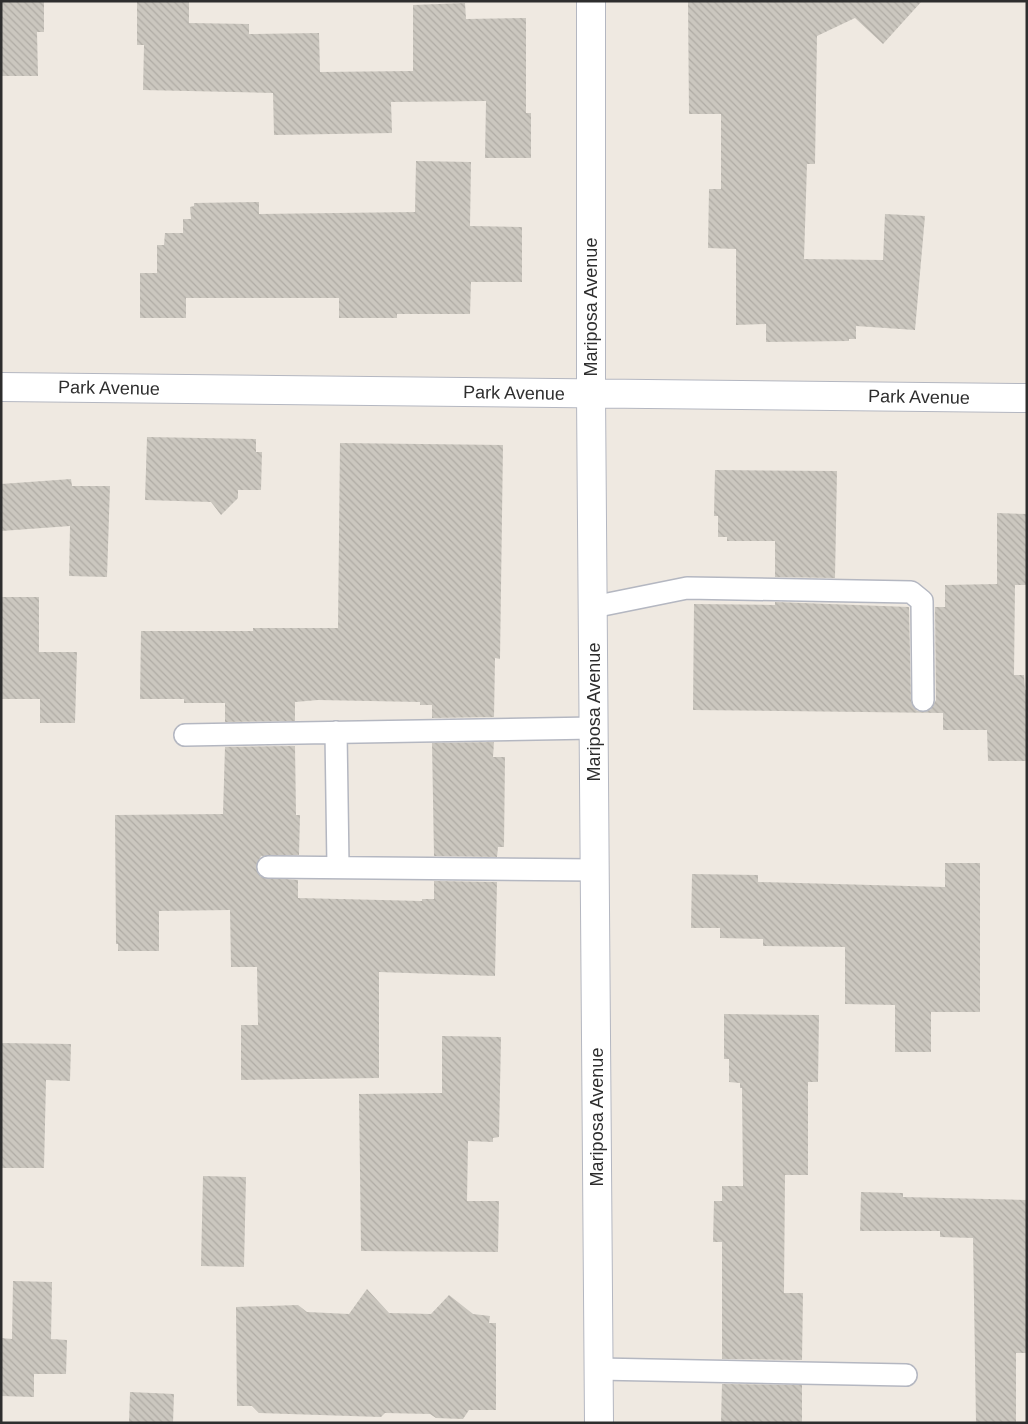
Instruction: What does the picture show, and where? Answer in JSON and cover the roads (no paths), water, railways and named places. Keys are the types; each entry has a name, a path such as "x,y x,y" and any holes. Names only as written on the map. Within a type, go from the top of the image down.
{"street":[{"name":"Mariposa Avenue","path":"591,1 591,394 599,1423"},
{"name":"Park Avenue","path":"1,387 1027,398"}],"lane":[{"path":"593,607 687,588 911,592 922,601 923,700"},
{"path":"185,735 594,728"},
{"path":"336,732 338,866"},
{"path":"268,867 338,866 595,870"},
{"path":"598,1369 906,1375"}]}
